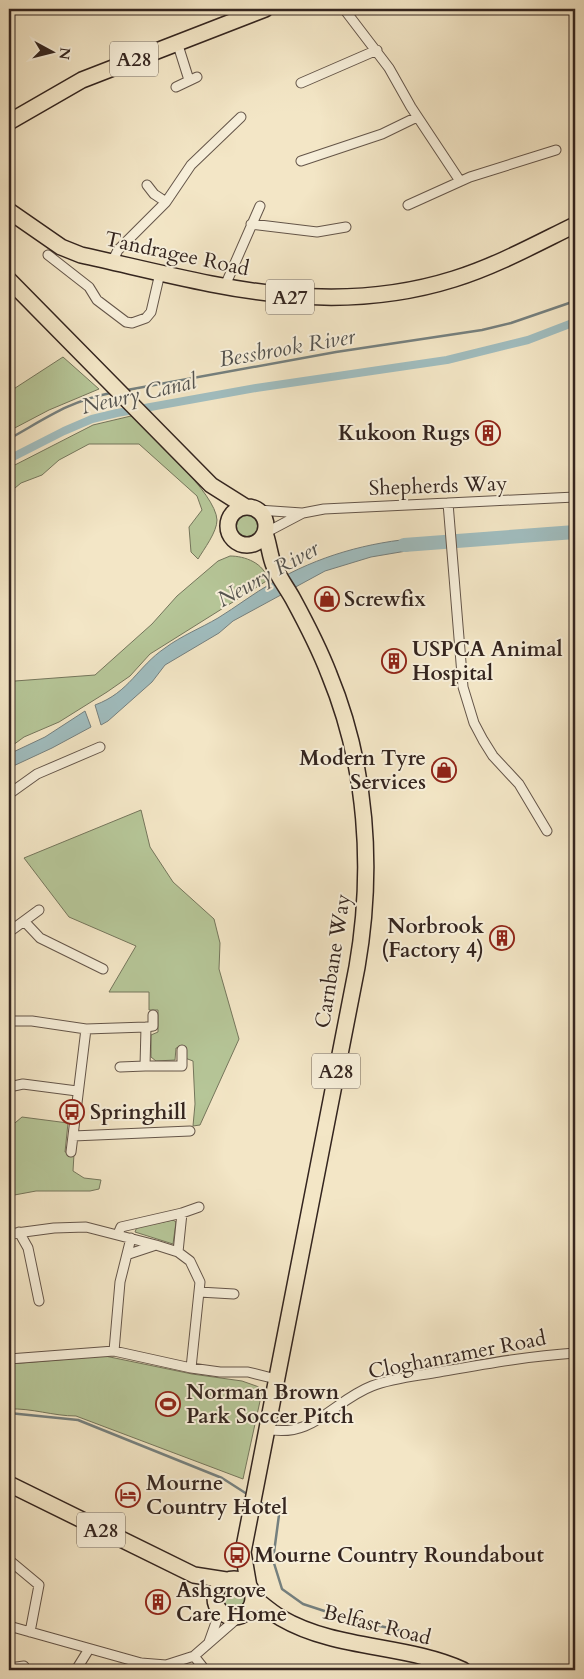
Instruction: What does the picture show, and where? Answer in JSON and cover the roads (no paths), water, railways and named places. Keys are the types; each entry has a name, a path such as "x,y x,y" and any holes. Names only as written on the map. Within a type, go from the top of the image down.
{"highway":[{"name":"A28","path":"9,122 82,80 265,9"},
{"name":"Tandragee Road","path":"9,211 61,247 81,255 224,288 314,298 398,292 433,285 485,268 575,225"},
{"path":"9,280 211,485 252,508 266,523 266,533 275,569"},
{"path":"211,485 228,520 231,537 246,546 275,569"},
{"path":"228,520 235,511 252,508"},
{"path":"246,546 258,542 266,533"},
{"name":"Carnbane Way","path":"243,1552 358,958 366,883 364,817 357,767 349,734 330,676 292,597 275,569"},
{"name":"A28","path":"9,1484 194,1575 226,1580 238,1579 251,1592"},
{"path":"218,1606 216,1591 226,1580 243,1552"},
{"path":"243,1552 251,1592 250,1608 243,1614"},
{"name":"A28","path":"194,1575 218,1606 231,1617 243,1614"},
{"name":"Belfast Road","path":"251,1592 281,1618 306,1629 422,1657 463,1670"},
{"name":"Belfast Road","path":"243,1614 281,1618"}],"street":[{"path":"344,9 377,50 398,81 417,117 460,181"},
{"path":"176,87 193,78 177,42"},
{"path":"301,83 377,50"},
{"path":"112,262 118,250 166,202 192,164 241,117"},
{"path":"301,161 382,134 417,117"},
{"path":"408,205 460,181 556,150"},
{"path":"147,185 154,194 166,202"},
{"path":"224,288 260,206"},
{"path":"251,224 317,232 346,227"},
{"path":"48,255 79,278 98,300 126,322 140,322 151,312 160,273"},
{"name":"Shepherds Way","path":"252,508 302,513 349,506 575,496"},
{"path":"448,503 463,687 468,706 474,723 493,756 519,784 547,831"},
{"name":"Shepherds Way","path":"266,533 302,513"},
{"path":"9,794 37,774 100,747"},
{"path":"9,932 39,910"},
{"path":"24,921 40,938 103,970"},
{"path":"9,1021 32,1021 86,1029 146,1027 153,1026 153,1015"},
{"path":"145,1066 146,1027"},
{"path":"71,1152 86,1029"},
{"path":"120,1067 182,1066 182,1050"},
{"path":"9,1087 23,1084 77,1091"},
{"path":"73,1136 190,1131"},
{"path":"118,1234 121,1227 182,1213 198,1207"},
{"path":"178,1252 182,1213"},
{"path":"9,1234 69,1227 86,1227 118,1234 178,1252 190,1261 197,1272 200,1282 191,1368"},
{"path":"19,1232 28,1248 39,1301"},
{"path":"114,1351 120,1282 129,1254 131,1238"},
{"path":"129,1254 156,1245"},
{"path":"199,1292 234,1294"},
{"path":"9,1359 114,1351 191,1368 220,1372 248,1372 276,1379"},
{"name":"Cloghanramer Road","path":"267,1429 283,1431 307,1427 358,1392 398,1379 524,1357 575,1353"},
{"path":"9,1560 39,1585 30,1632"},
{"path":"209,1642 218,1606"},
{"path":"9,1626 150,1665 176,1664 194,1656 243,1614"},
{"path":"76,1670 88,1649"},
{"path":"194,1656 205,1670"},
{"path":"9,1668 24,1665"}],"water":[{"path":"421,538 424,548 371,557 325,571 233,621 219,633 165,665 152,682 101,725 95,705 117,693 155,655 184,636 218,618 265,587 307,565 344,552 382,543"},
{"path":"85,711 91,727 9,768 9,754 45,737"}],"waterway":[{"name":"Bessbrook River","path":"127,390 336,352 482,330 511,323 575,301"},
{"name":"Newry Canal","path":"9,459 92,419 256,388 447,360 528,340 575,322"},
{"name":"Bessbrook River","path":"9,439 70,406 96,396 111,393"},
{"name":"Newry River","path":"404,545 575,532"},
{"path":"9,1413 78,1420 222,1478 247,1494"},
{"path":"260,1502 279,1515 273,1560 282,1589 303,1604 355,1621 399,1630"}],"place":[{"name":"Kukoon Rugs","path":"488,433"},
{"name":"Screwfix","path":"327,599"},
{"name":"USPCA Animal Hospital","path":"394,661"},
{"name":"Modern Tyre Services","path":"444,770"},
{"name":"Norbrook (Factory 4)","path":"502,938"},
{"name":"Springhill","path":"72,1112"},
{"name":"Norman Brown Park Soccer Pitch","path":"168,1404"},
{"name":"Mourne Country Hotel","path":"128,1495"},
{"name":"Mourne Country Roundabout","path":"237,1555"},
{"name":"Ashgrove Care Home","path":"158,1602"}]}
